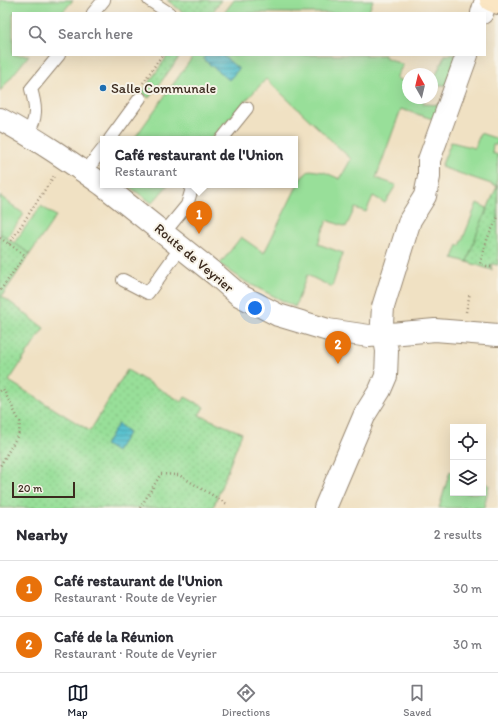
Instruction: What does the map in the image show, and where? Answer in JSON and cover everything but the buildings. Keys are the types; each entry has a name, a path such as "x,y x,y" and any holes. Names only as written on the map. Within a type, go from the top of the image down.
{"main road":[{"path":"491,0 498,3"}],"street":[{"path":"482,12 486,0"},
{"path":"325,508 365,414 380,390 386,376 387,366 385,335 381,315 382,307 410,220 425,196 428,184 429,160 467,56"},
{"name":"Route de Veyrier","path":"0,119 27,133 100,183"},
{"name":"Route de Veyrier","path":"107,188 239,295 278,315 328,330 369,336 435,330 498,335"}],"lane":[{"path":"94,12 104,0"},
{"path":"149,0 167,12"},
{"path":"27,133 34,124 36,107 31,89 58,56"},
{"path":"112,136 140,98"},
{"path":"224,136 247,108"},
{"path":"85,172 100,153"},
{"path":"164,233 186,205 192,188"},
{"path":"123,280 148,293 181,247"}],"path":[{"path":"140,98 139,89 161,56"},
{"path":"9,244 58,171"},
{"path":"491,267 480,265 488,237 498,217"},
{"path":"0,238 25,255 0,291"},
{"path":"0,391 3,389 20,422 19,433 0,466"},
{"path":"140,508 161,474 179,475 227,504"}],"green space":[{"path":"0,0 73,0 63,12 12,12 12,56 28,56 0,91"},
{"path":"167,0 221,0 213,12 183,12"},
{"path":"234,0 373,0 369,11 372,12 225,12"},
{"path":"167,56 180,56 149,98 142,93"},
{"path":"193,56 385,56 403,65 397,76 397,79 402,80 402,104 441,105 436,120 401,109 376,178 396,185 385,203 373,196 366,212 355,208 346,227 327,220 318,244 343,253 332,287 307,275 295,307 246,282 220,264 241,237 264,253 296,188 298,188 301,178 310,170 324,172 340,179 351,159 266,79 213,136 136,136"},
{"path":"445,56 459,56 447,85 438,85 438,70"},
{"path":"480,133 498,139 497,145 493,145 492,153 498,155 497,186 441,167 451,142 475,148"},
{"path":"498,184 498,265 491,264 492,270 467,262 477,233"},
{"path":"131,188 165,188 152,203"},
{"path":"0,196 24,214 7,238 0,233"},
{"path":"477,203 487,208 467,262 453,258 458,245 460,246"},
{"path":"41,206 56,216 30,254 14,243"},
{"path":"0,233 30,254 2,296 44,328 9,381 90,431 127,370 182,402 185,397 204,407 199,415 242,433 213,508 0,508"},
{"path":"450,471 450,496 486,496 486,484 489,485 484,508 439,508"}],"water":[{"path":"205,56 223,56 239,69 229,80 203,59"},
{"path":"118,424 129,432 116,452 105,445"}],"place":[{"name":"Salle Communale","path":"103,88"},
{"name":"Café restaurant de l'Union","path":"199,234"},
{"name":"Café de la Réunion","path":"338,364"}]}
